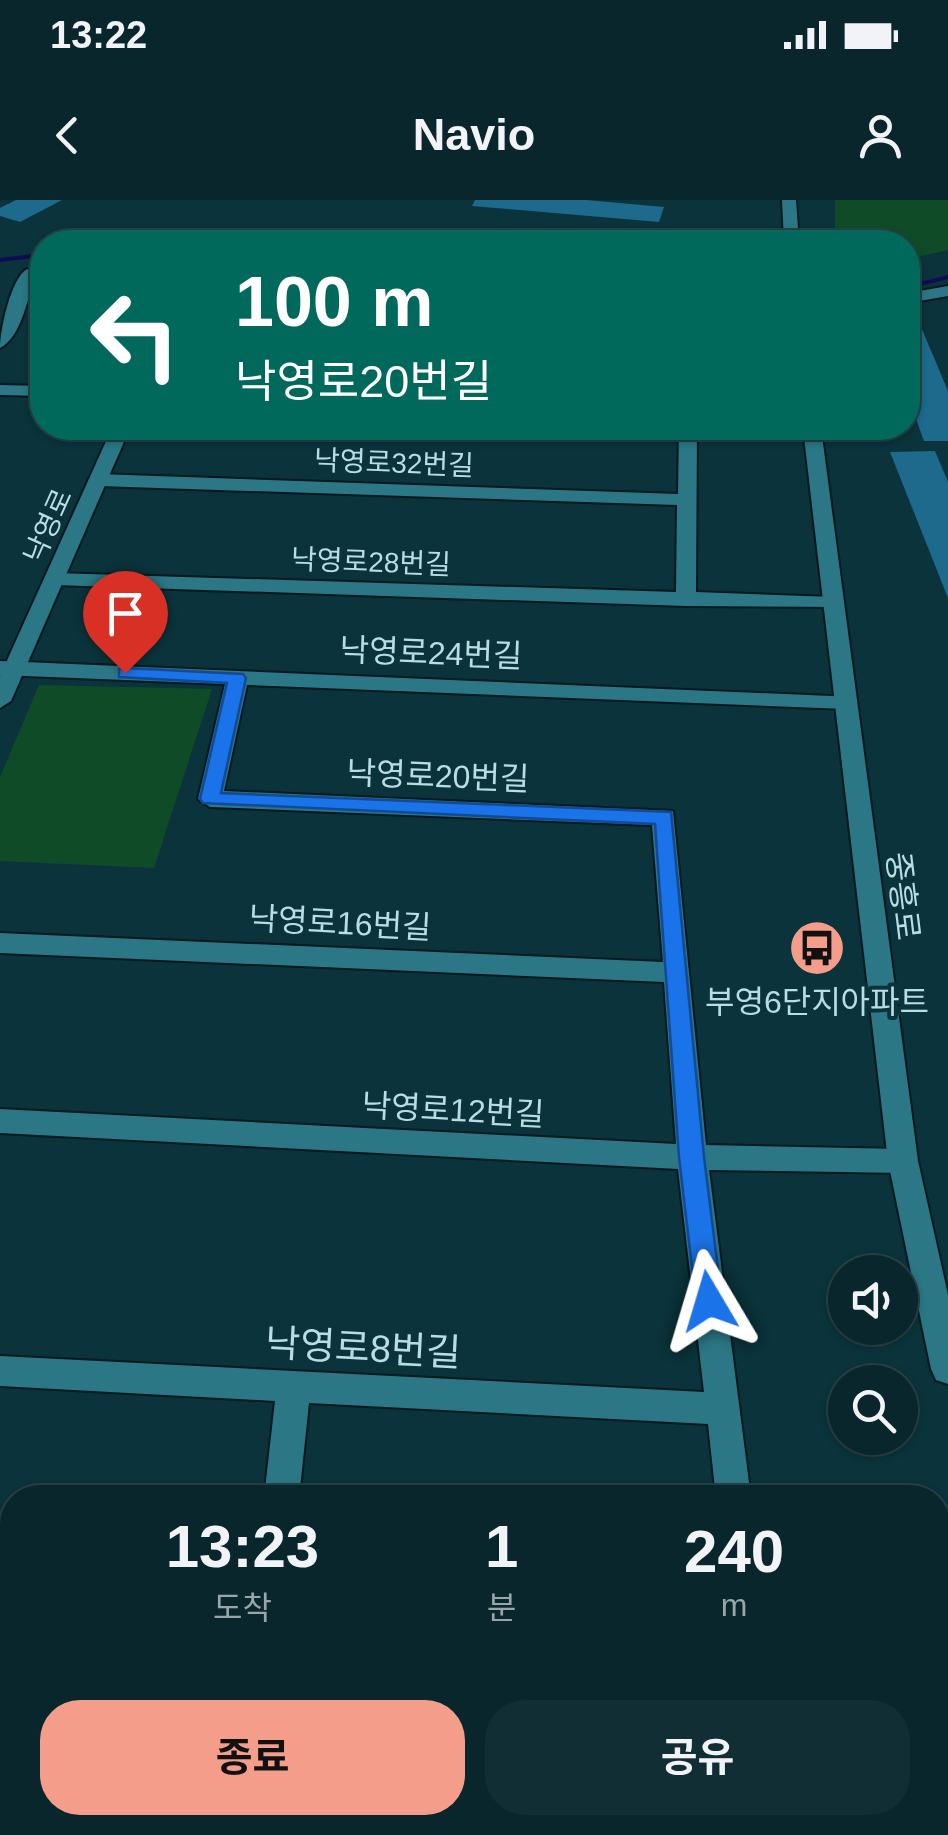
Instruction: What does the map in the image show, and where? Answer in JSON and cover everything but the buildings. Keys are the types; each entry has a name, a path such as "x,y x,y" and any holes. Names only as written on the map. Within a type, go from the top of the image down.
{"street":[{"path":"789,200 791,230"},
{"path":"0,343 18,307 28,274"},
{"path":"920,296 948,291"},
{"path":"0,390 30,391"},
{"name":"낙영로","path":"0,700 7,669 55,579 116,440"},
{"path":"686,600 688,440"},
{"name":"중흥로","path":"814,440 903,1161 948,1369"},
{"name":"낙영로32번길","path":"98,480 688,500"},
{"name":"낙영로28번길","path":"55,579 834,603"},
{"name":"낙영로24번길","path":"7,669 846,702"},
{"name":"낙영로20번길","path":"237,678 210,799 664,817 677,973"},
{"name":"낙영로16번길","path":"0,943 677,973"},
{"path":"677,973 692,1157 732,1485"},
{"name":"낙영로12번길","path":"0,1121 692,1157 903,1161"},
{"name":"낙영로8번길","path":"0,1371 722,1409"},
{"path":"283,1485 294,1386"}],"green space":[{"path":"835,200 948,200 948,250 920,256 920,230 835,230"},
{"path":"39,685 212,689 154,868 0,861 0,777"}],"waterway":[{"path":"0,260 30,256"},
{"path":"920,284 948,277"}],"place":[{"name":"부영6단지아파트","path":"817,948"}],"route":[{"path":"125,673 237,678 210,799 664,817 692,1157 709,1301"}]}
